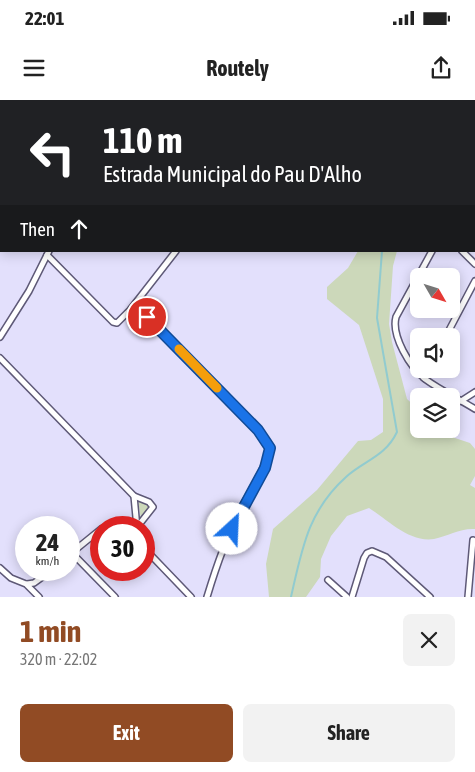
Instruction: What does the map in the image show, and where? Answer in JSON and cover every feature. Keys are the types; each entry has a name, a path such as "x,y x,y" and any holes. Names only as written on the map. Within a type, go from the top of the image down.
{"street":[{"path":"0,337 29,291 48,253 116,323 123,319 175,252"},
{"path":"410,358 398,341 395,326 396,317 431,252"},
{"path":"463,252 475,264"},
{"path":"450,328 475,281"},
{"path":"135,304 258,430 270,448 265,468 240,511 216,565 207,597"},
{"path":"0,358 134,496 149,502 153,507 146,516"},
{"path":"424,378 475,410"},
{"path":"461,401 475,392"},
{"path":"134,496 136,516"},
{"path":"80,545 90,537"},
{"path":"468,597 473,540"},
{"path":"352,597 364,558 367,553 372,551 386,558 430,597"},
{"path":"155,559 191,597"},
{"path":"80,563 115,597"},
{"path":"1,572 16,582 26,584 37,581"},
{"path":"328,580 347,597"},
{"path":"26,584 39,597"}],"green space":[{"path":"357,252 397,252 393,266 389,324 407,399 410,402 410,438 455,438 470,443 475,449 475,476 470,485 475,488 475,529 459,531 434,539 416,538 369,508 347,516 331,536 321,559 320,577 306,597 269,597 266,564 273,529 317,490 358,441 371,440 383,432 383,399 359,325 327,299 327,287 348,268"},
{"path":"138,501 152,506 144,516 140,516"}],"waterway":[{"path":"291,597 308,532 323,503 346,477 381,453 397,432 377,318 382,252"}],"slow traffic":[{"path":"179,349 217,388"}],"route":[{"path":"147,317 258,430 270,448 265,468 240,511 232,529"}]}
